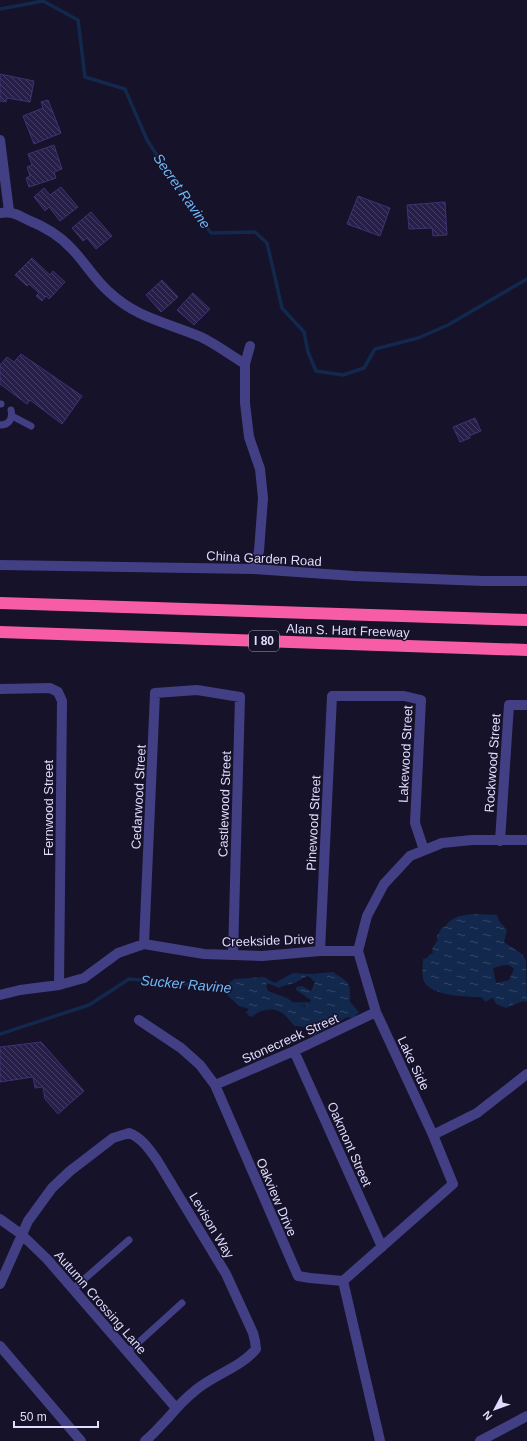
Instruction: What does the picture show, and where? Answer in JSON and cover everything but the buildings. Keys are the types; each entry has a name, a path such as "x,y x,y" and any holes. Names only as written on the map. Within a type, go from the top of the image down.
{"highway":[{"name":"Alan S. Hart Freeway","path":"0,603 527,620"},
{"name":"Alan S. Hart Freeway","path":"0,632 527,650"}],"street":[{"path":"0,140 5,212 35,222 54,234 70,247 108,292 124,305 145,317 202,338 245,364"},
{"path":"250,346 245,364 245,403 249,437 260,469 263,498 259,551 254,569"},
{"name":"China Garden Road","path":"0,565 254,569 354,576 483,581 527,581"},
{"name":"Fernwood Street","path":"0,689 50,688 58,692 62,701 59,985"},
{"name":"Cedarwood Street","path":"144,944 155,693 197,690"},
{"name":"Castlewood Street","path":"197,690 240,697 232,955"},
{"name":"Lakewood Street","path":"332,696 404,696 421,700 415,823 424,850"},
{"name":"Pinewood Street","path":"320,951 332,696"},
{"name":"Rockwood Street","path":"500,840 508,705 527,705"},
{"path":"358,951 367,916 384,884 410,856 442,843 472,840 527,840"},
{"name":"Creekside Drive","path":"0,995 20,990 59,985 84,978 118,953 144,944 204,954 262,956 320,951 358,951"},
{"name":"Lake Side","path":"358,951 376,1012 433,1134 453,1184 382,1247"},
{"name":"Stonecreek Street","path":"215,1085 294,1051 376,1012"},
{"path":"139,1020 181,1048 200,1065 215,1085"},
{"name":"Oakmont Street","path":"294,1051 382,1247"},
{"path":"433,1134 477,1113 527,1074"},
{"name":"Oakview Drive","path":"215,1085 298,1276 343,1281"},
{"name":"Levison Way","path":"21,1234 36,1209 52,1188 70,1171 113,1138 129,1133 137,1136 157,1160 226,1274 245,1314 255,1341 256,1349 243,1361 213,1377 197,1389 176,1408 159,1429 145,1441"},
{"name":"Autumn Crossing Lane","path":"0,1219 21,1234 46,1259 176,1408"},
{"path":"0,1284 21,1234"},
{"path":"380,1441 343,1281 382,1247"},
{"path":"0,1346 81,1441"},
{"path":"480,1441 527,1416"}],"lane":[{"path":"0,425 8,422 11,413 31,426"},
{"path":"73,1289 129,1240"},
{"path":"128,1352 182,1303"}],"water":[{"path":"476,914 497,915 499,921 507,930 504,942 522,954 526,960 527,1002 523,1001 506,1008 496,1004 493,998 486,1002 481,997 450,995 433,990 428,986 424,981 423,976 423,959 427,958 433,953 432,949 438,939 436,938 443,926 445,927 455,918 462,916","holes":["509,965 514,969 509,980 496,983 493,968"]},
{"path":"333,972 346,981 350,990 350,1002 359,1012 353,1018 347,1017 313,1036 305,1027 295,1026 285,1015 276,1010 263,1010 252,1017 249,1016 246,1012 249,1009 239,1006 225,993 230,982 235,979 264,977 275,983 293,973 312,974","holes":["308,976 315,982 311,991 302,986 296,987 296,990 311,1000 310,1003 305,1002 307,1005 305,1007 297,1005 287,998 268,991 266,986 267,983 279,988 292,984"]}],"waterway":[{"name":"Secret Ravine","path":"0,9 43,1 78,20 85,77 125,89 147,140 211,233 255,232 267,243 282,308 304,332 308,352 316,371 343,375 364,368 375,349 418,338 448,325 527,279"},
{"name":"Sucker Ravine","path":"0,1034 89,1005 129,979 232,988"},
{"name":"Sucker Ravine","path":"291,1004 309,1004"}]}
